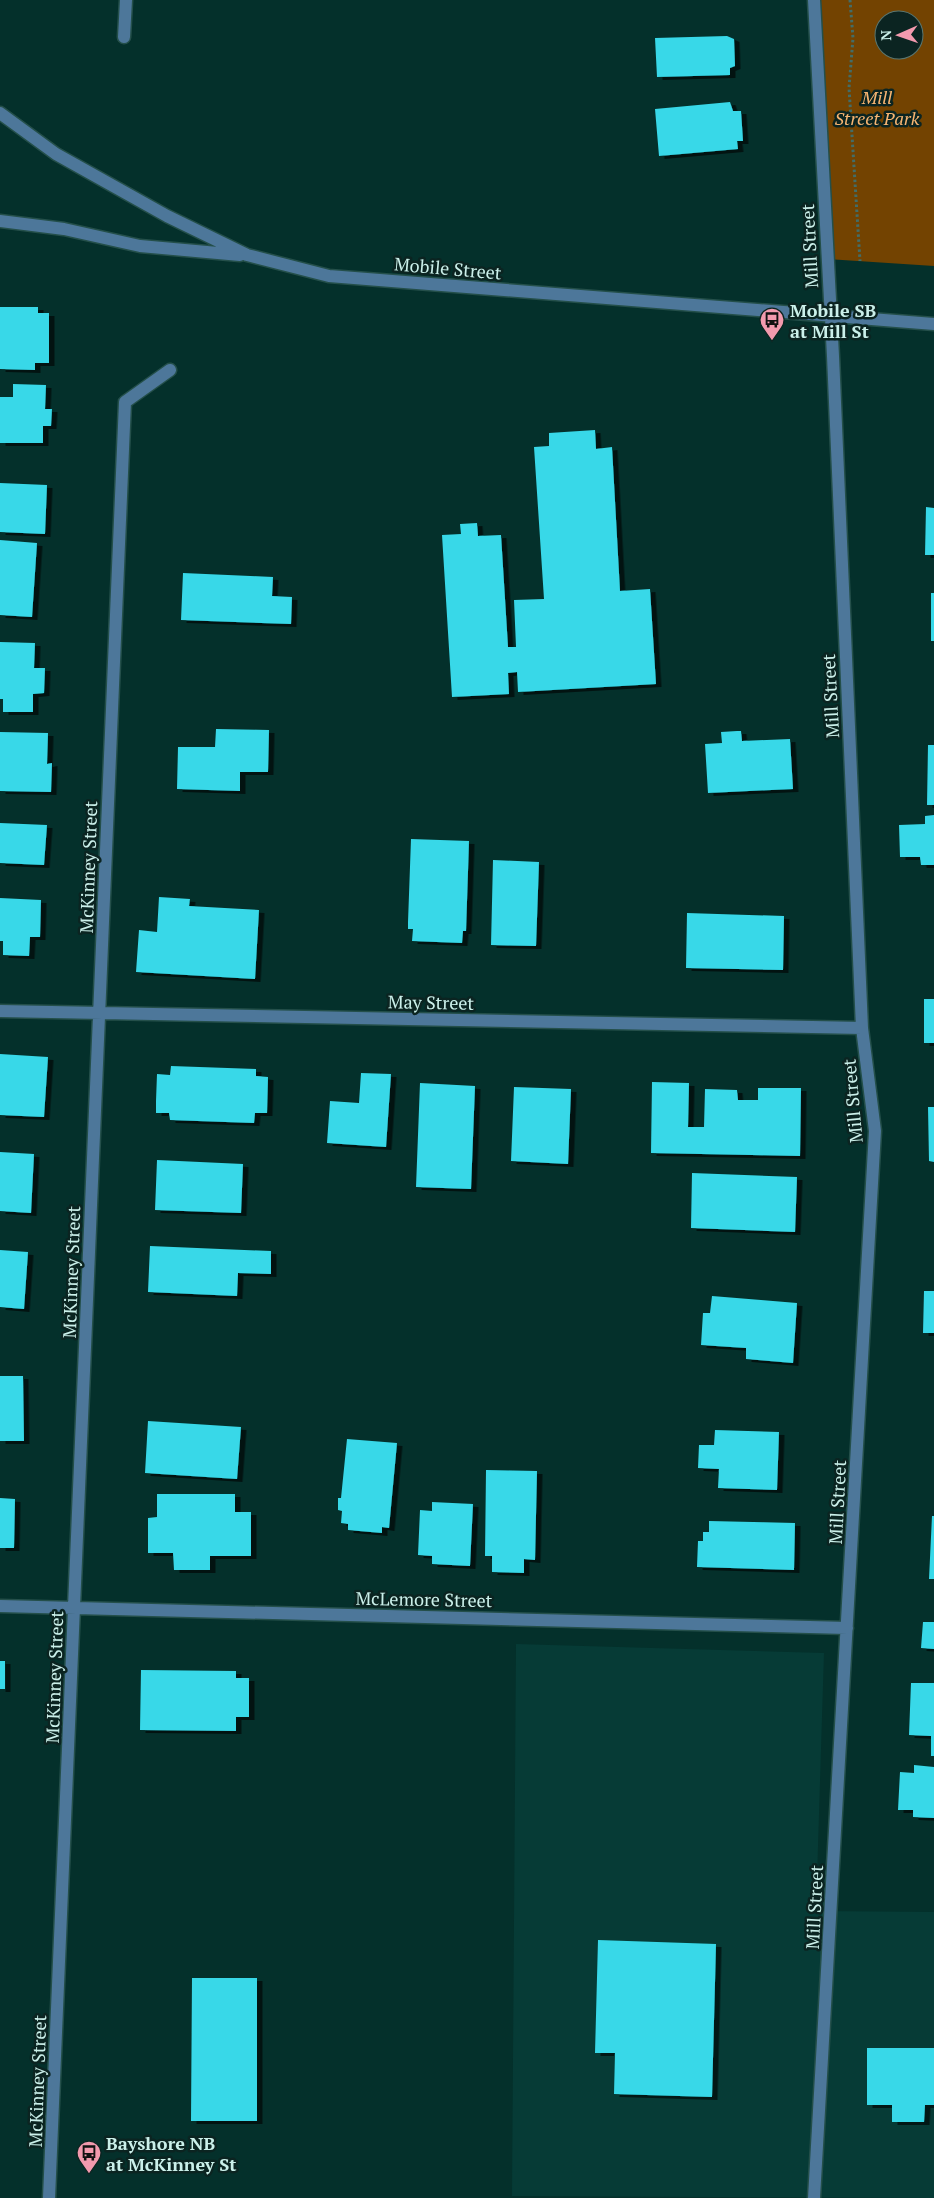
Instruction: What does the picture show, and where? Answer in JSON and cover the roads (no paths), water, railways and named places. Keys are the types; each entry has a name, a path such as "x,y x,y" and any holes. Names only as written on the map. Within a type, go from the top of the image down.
{"street":[{"path":"124,37 126,0"},
{"name":"Mill Street","path":"814,0 862,1028 875,1132 814,2198"},
{"name":"Mobile Street","path":"0,113 56,154 167,216 247,255 329,276 934,324"},
{"path":"0,221 64,229 140,246 247,255"},
{"name":"McKinney Street","path":"50,2198 125,402 170,370"},
{"name":"May Street","path":"0,1011 862,1028"},
{"name":"McLemore Street","path":"0,1606 847,1628"}],"place":[{"name":"Mobile SB at Mill St","path":"772,341"},
{"name":"Bayshore NB at McKinney St","path":"89,2174"}],"park label":[{"name":"Mill Street Park","path":"877,107"}]}
